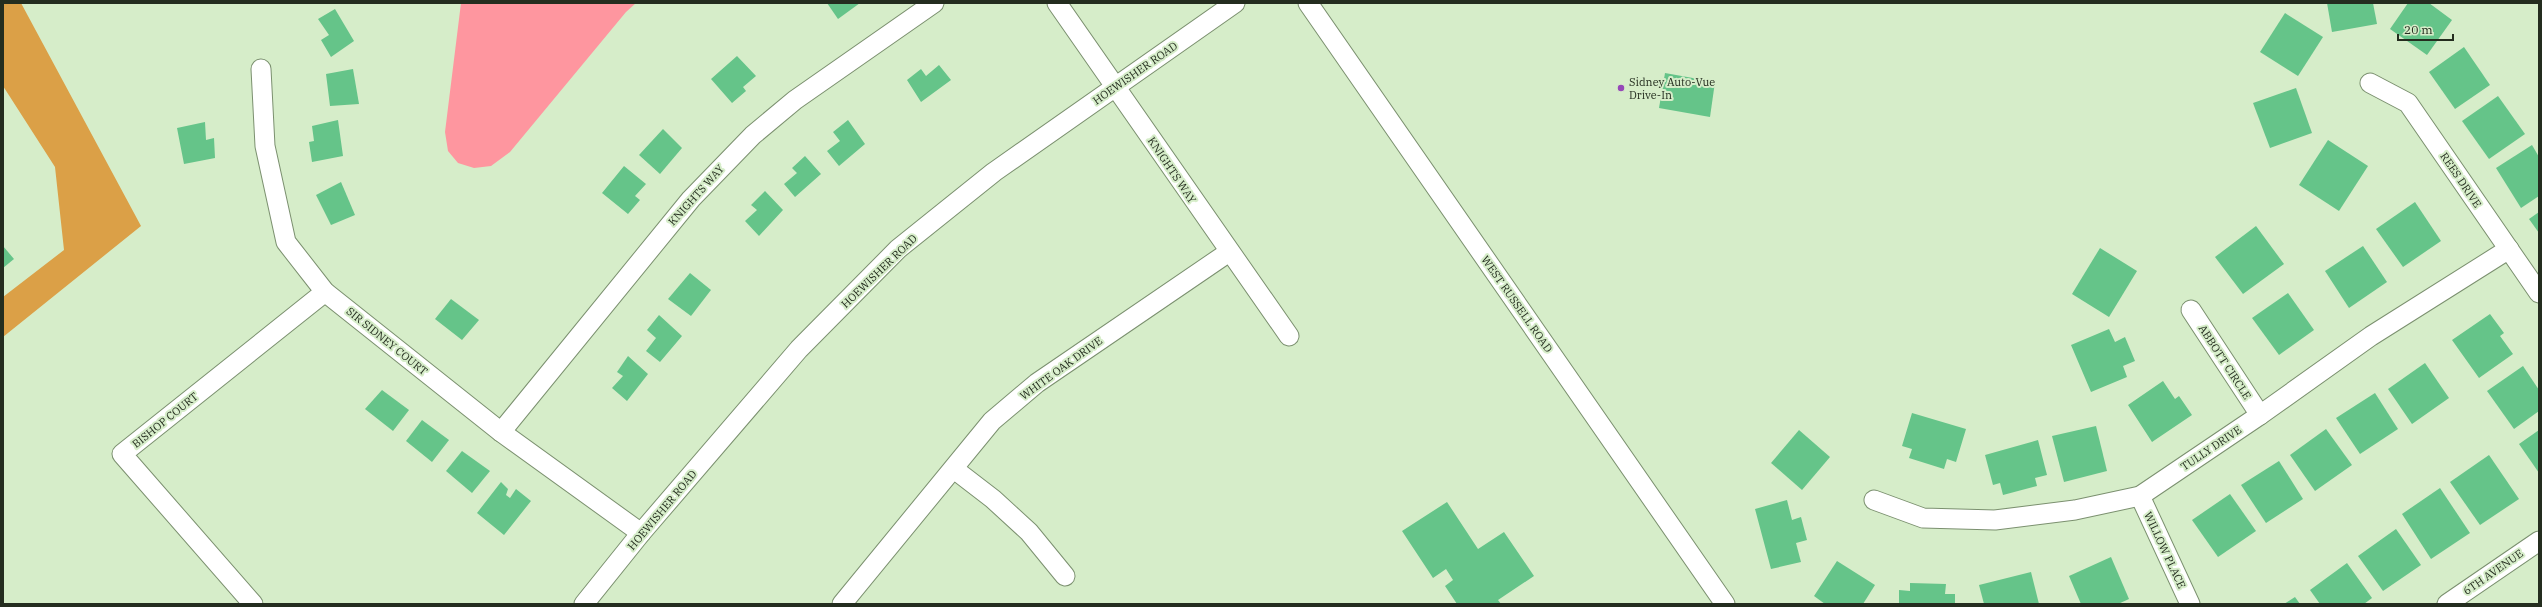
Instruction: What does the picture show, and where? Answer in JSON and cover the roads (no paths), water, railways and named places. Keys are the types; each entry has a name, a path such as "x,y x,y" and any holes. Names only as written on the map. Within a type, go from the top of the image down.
{"street":[{"name":"KNIGHTS WAY","path":"501,432 691,199 753,135 796,100 934,3"},
{"name":"KNIGHTS WAY","path":"1057,3 1229,252 1289,336"},
{"name":"HOEWISHER ROAD","path":"584,604 641,533 799,349 898,249 994,172 1235,3"},
{"name":"WEST RUSSELL ROAD","path":"1308,3 1725,604"},
{"name":"SIR SIDNEY COURT","path":"261,69 265,146 286,242 325,292 501,432 641,533"},
{"name":"REES DRIVE","path":"2370,83 2408,103 2539,293"},
{"name":"TULLY DRIVE","path":"1874,500 1923,518 1995,520 2075,510 2140,496 2260,415 2371,336 2508,249"},
{"name":"WHITE OAK DRIVE","path":"842,604 992,421 1037,383 1229,252"},
{"name":"BISHOP COURT","path":"253,604 122,454 325,292"},
{"name":"ABBOTT CIRCLE","path":"2191,310 2260,415"},
{"path":"954,469 993,499 1029,532 1065,576"},
{"name":"WILLOW PLACE","path":"2140,496 2190,604"},
{"name":"6TH AVENUE","path":"2447,604 2539,541"}],"place":[{"name":"Sidney Auto-Vue Drive-In","path":"1621,88"}]}
